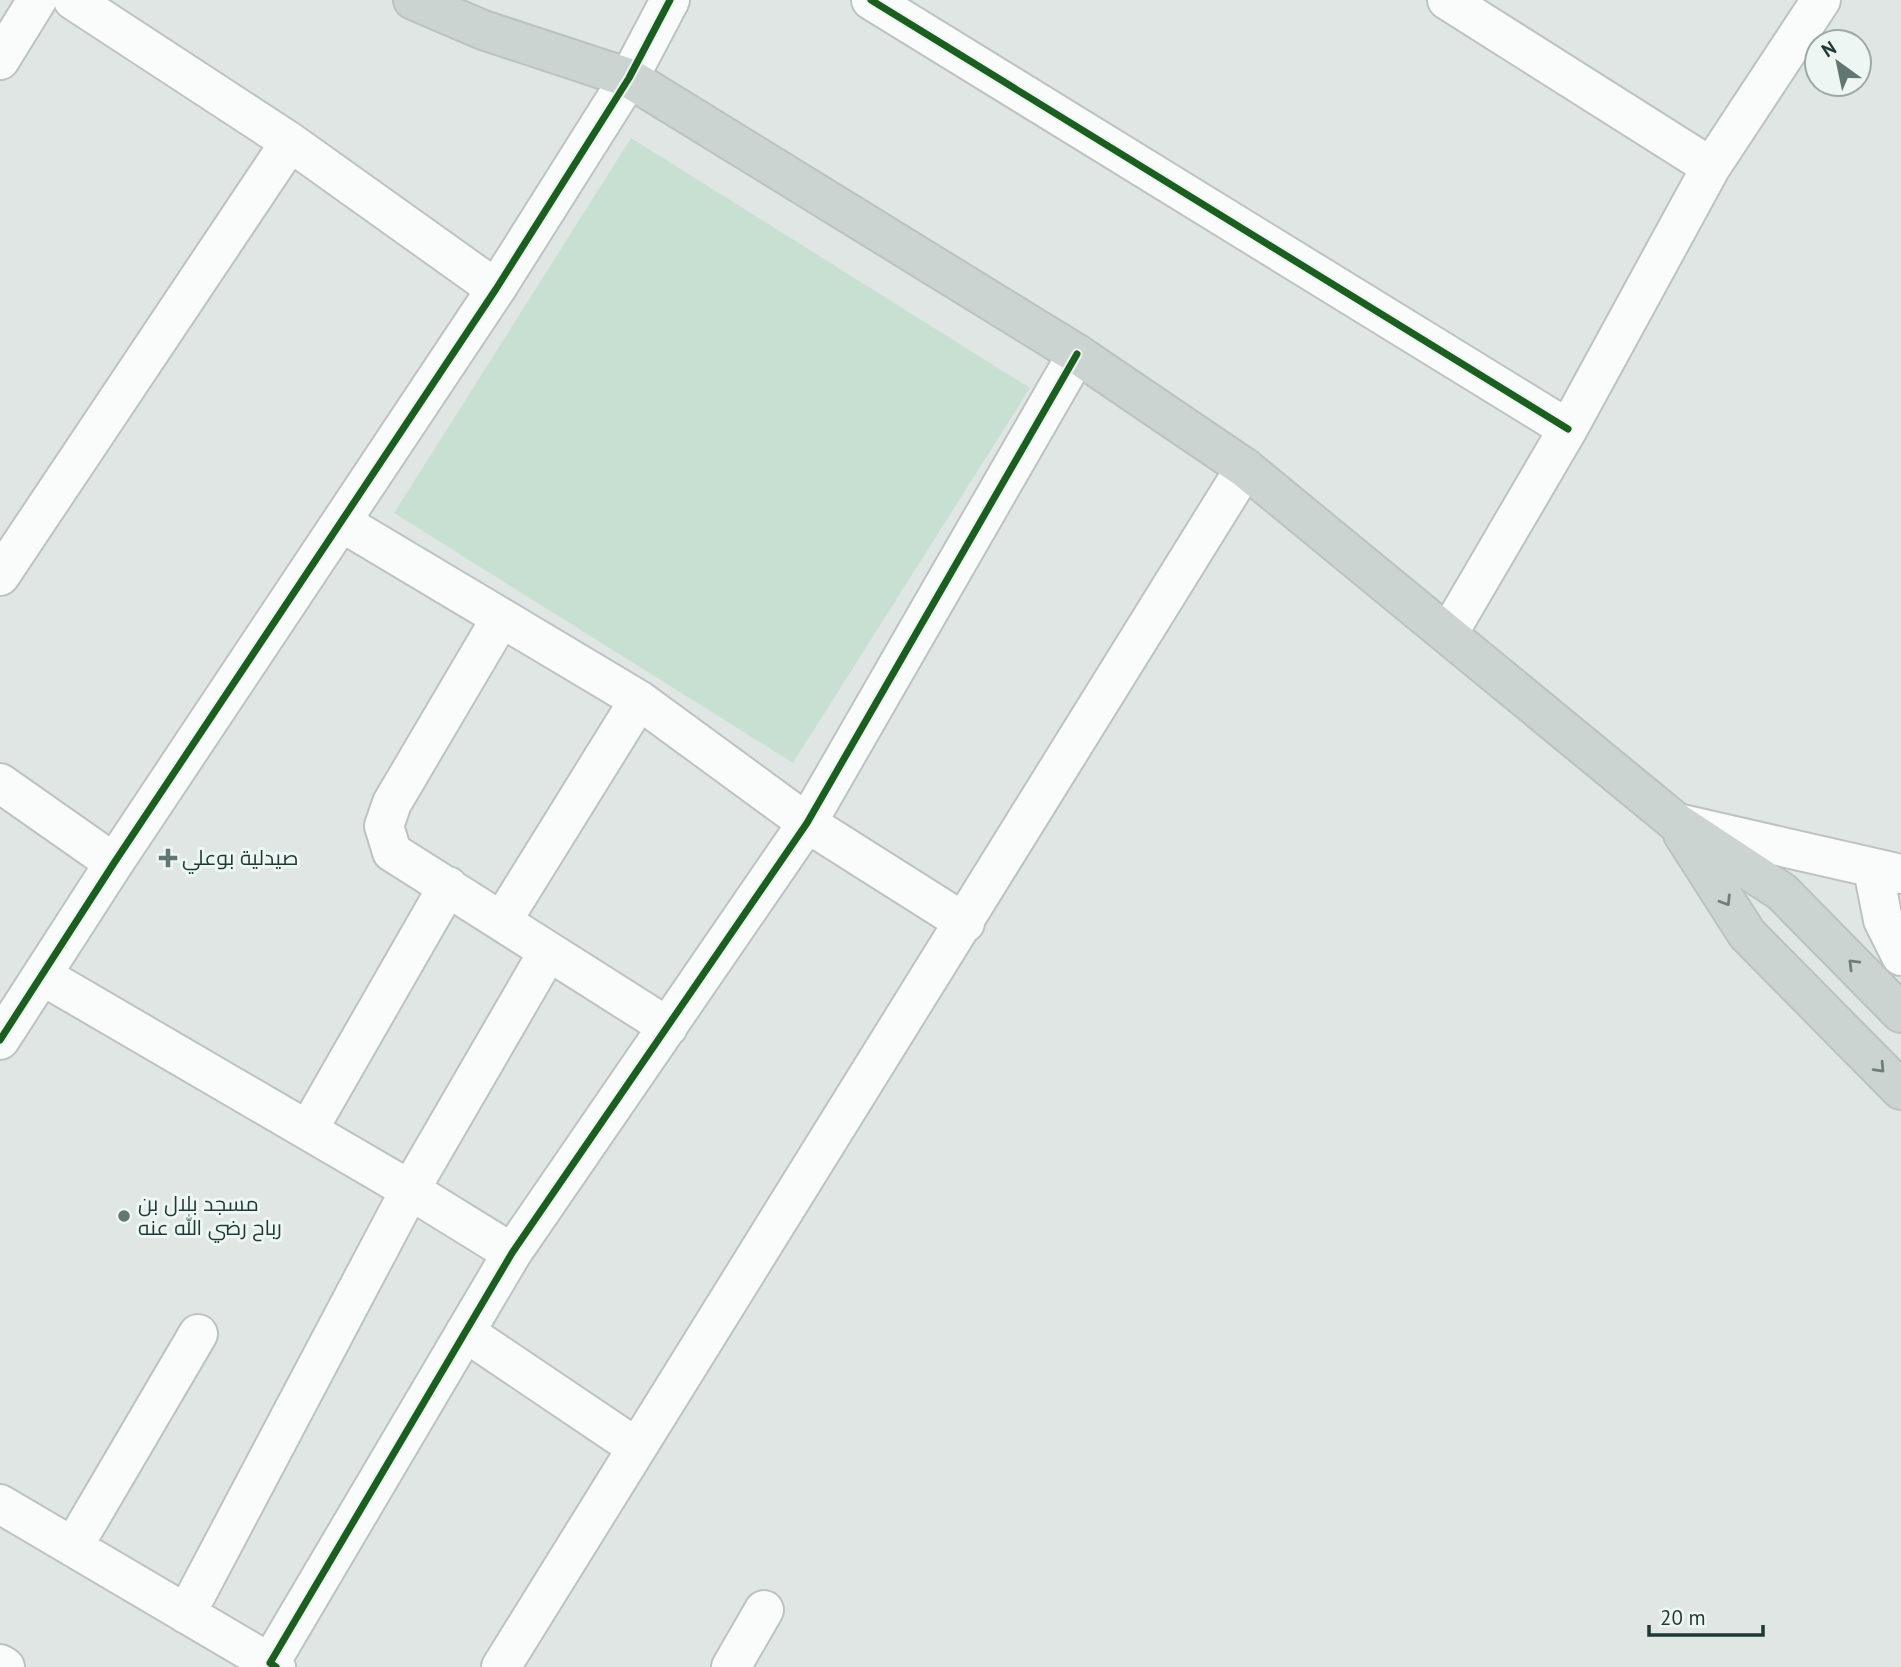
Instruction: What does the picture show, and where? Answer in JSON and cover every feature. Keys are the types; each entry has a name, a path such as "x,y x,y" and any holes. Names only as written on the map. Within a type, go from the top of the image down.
{"main road":[{"path":"413,0 483,30 629,78 1077,354 1245,468 1676,823 1782,892 1901,1013"},
{"path":"1676,823 1747,934 1901,1090"}],"street":[{"path":"0,60 37,0"},
{"path":"74,0 290,142 496,289"},
{"path":"0,1040 114,863 496,289 629,78 670,0"},
{"path":"1447,0 1711,167"},
{"path":"1448,634 1568,429 1711,167 1821,0"},
{"path":"892,5 1568,429"},
{"path":"0,576 290,142"},
{"path":"0,1504 271,1666 512,1253 807,823 1077,354"},
{"path":"501,1667 1245,468"},
{"path":"341,522 639,700 807,823 965,923"},
{"path":"501,618 392,803 384,826 392,852 668,1027"},
{"path":"502,921 639,700"},
{"path":"0,783 114,863"},
{"path":"1676,823 1887,871 1883,920 1901,956"},
{"path":"308,1130 447,886"},
{"path":"186,1614 410,1190 548,951"},
{"path":"43,976 410,1190 512,1253"},
{"path":"465,1332 637,1448"},
{"path":"73,1547 198,1334"},
{"path":"731,1667 764,1611"},
{"path":"0,1664 5,1667"}],"green space":[{"path":"631,138 1030,388 793,763 394,513"}],"cycle path":[{"path":"0,1040 114,863 496,289 629,78 670,0"},
{"path":"871,0 1568,429"},
{"path":"276,1667 270,1663 512,1253 807,823 1077,354"}],"place":[{"name":"صيدلية بوعلي","path":"168,858"},
{"name":"مسجد بلال بن رباح رضي الله عنه","path":"124,1216"}]}
